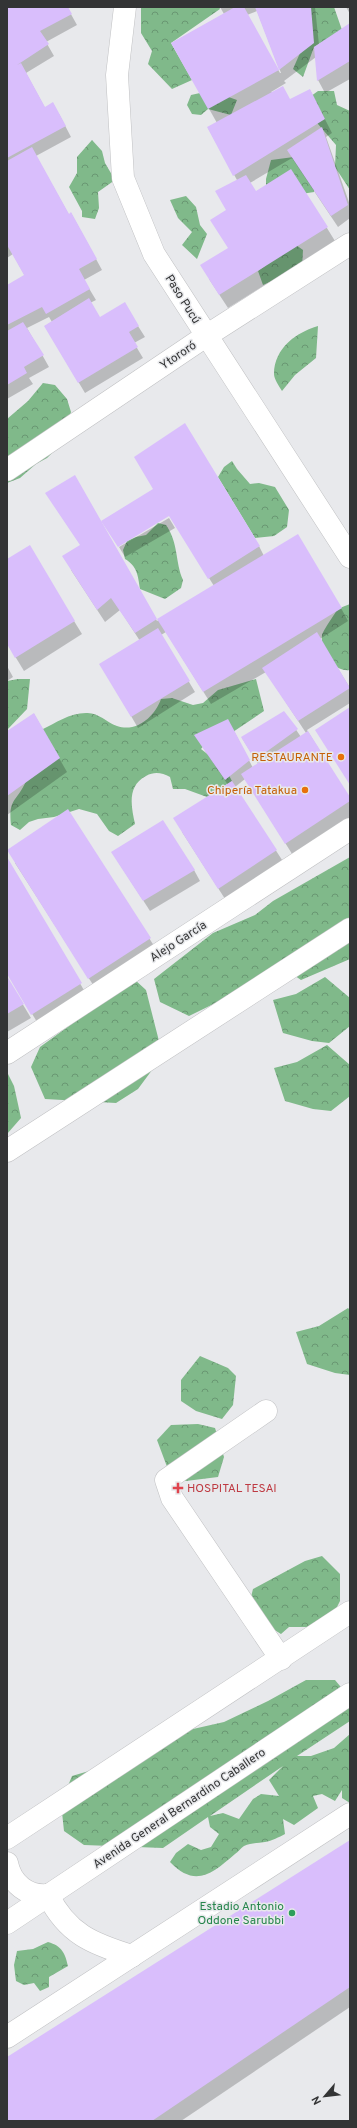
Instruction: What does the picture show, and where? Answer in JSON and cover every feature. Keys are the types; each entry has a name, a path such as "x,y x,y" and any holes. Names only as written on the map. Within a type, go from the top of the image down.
{"street":[{"name":"Paso Pucú","path":"125,7 118,75 123,178 154,254 350,557"},
{"name":"Ytororó","path":"7,470 206,336 350,244"},
{"name":"Alejo García","path":"7,1053 350,829"},
{"path":"7,1151 350,929"},
{"path":"266,1411 166,1480 172,1498 281,1659"},
{"path":"7,1839 350,1612"},
{"name":"Avenida General Bernardino Caballero","path":"7,1923 350,1694"},
{"path":"7,2037 350,1814"},
{"path":"7,1863 14,1880 25,1892 37,1896 48,1895 56,1911 80,1936 106,1948 132,1956"}],"green space":[{"path":"141,7 219,7 220,9 171,43 192,80 172,89 148,64 152,51 141,33"},
{"path":"302,7 334,7 342,30 314,47 303,77 293,69 300,53"},
{"path":"318,91 334,91 337,105 350,111 350,190 335,167 336,145 312,117 307,99"},
{"path":"200,93 220,94 237,100 231,115 208,109 201,115 192,114 187,105 191,95"},
{"path":"92,140 102,151 105,163 115,180 98,192 99,208 95,219 82,217 82,211 69,187 77,173 77,157"},
{"path":"309,155 314,175 314,192 289,196 266,194 266,179 271,160"},
{"path":"186,196 196,207 200,225 207,234 197,259 182,245 192,232 178,218 170,200"},
{"path":"292,242 303,250 302,268 263,285 258,271 265,266 275,252"},
{"path":"318,326 316,358 295,375 282,391 274,376 278,356 288,342 302,332"},
{"path":"43,383 55,385 67,399 71,412 62,443 47,458 36,464 20,478 7,483 7,419 28,401"},
{"path":"232,461 250,484 259,483 275,487 289,510 287,527 274,536 255,538 218,477 224,467"},
{"path":"158,523 166,525 170,532 183,580 181,588 165,599 140,589 136,571 125,559 123,550 127,541 146,535"},
{"path":"350,604 350,670 344,670 339,668 329,659 323,647 322,635 338,609"},
{"path":"30,679 27,709 7,730 7,681"},
{"path":"256,679 264,711 227,736 207,742 201,749 225,768 232,781 207,797 185,789 173,789 170,777 152,773 140,780 133,791 132,810 135,824 118,836 109,831 97,814 79,809 54,817 29,822 20,830 11,825 10,816 12,805 23,788 33,762 41,730 80,713 94,714 124,728 131,727 144,722 150,717 161,699 172,698 193,705 203,703 218,690"},
{"path":"350,857 350,959 301,980 285,969 189,1016 160,1002 154,979 213,933 255,915 273,901"},
{"path":"325,977 350,998 350,1026 329,1043 312,1041 283,1033 273,1000 296,994"},
{"path":"134,979 146,990 161,1049 155,1066 138,1089 116,1103 45,1099 31,1067 40,1047 80,1018 93,997"},
{"path":"327,1045 350,1065 350,1096 331,1111 313,1109 285,1101 274,1068 297,1062"},
{"path":"7,1072 14,1086 21,1118 7,1134"},
{"path":"348,1308 350,1310 350,1375 335,1373 307,1364 296,1332 319,1326"},
{"path":"200,1356 228,1368 236,1376 233,1405 222,1419 196,1411 181,1401 181,1380"},
{"path":"198,1424 215,1428 224,1457 218,1477 186,1481 169,1472 157,1440 171,1425"},
{"path":"322,1556 340,1574 340,1601 327,1627 289,1627 281,1634 247,1613 253,1589 305,1561"},
{"path":"306,1680 335,1680 350,1698 350,1721 297,1756 311,1756 334,1748 350,1734 350,1803 342,1798 342,1790 335,1801 322,1794 313,1796 318,1808 294,1825 283,1819 285,1834 270,1841 244,1846 227,1861 211,1872 195,1876 187,1875 170,1862 176,1853 188,1844 201,1850 211,1847 219,1834 210,1827 208,1817 163,1848 84,1845 64,1831 61,1803 72,1776 126,1760 162,1736 224,1722 268,1701","holes":["283,1766 269,1780 279,1796 261,1794 253,1799 239,1819 223,1813 210,1816"]},
{"path":"48,1942 60,1948 66,1957 68,1966 49,1977 49,1987 40,1991 34,1983 24,1985 16,1981 14,1965 17,1951 33,1949"}],"building":[{"path":"7,7 68,7 72,14 40,31 49,44 17,65 21,63 45,107 53,102 66,126 7,158"},
{"path":"235,7 244,7 279,70 208,109 171,43"},
{"path":"255,7 311,7 314,43 279,70"},
{"path":"350,23 350,61 317,81 314,47"},
{"path":"283,86 290,99 310,89 325,119 233,176 207,127"},
{"path":"322,127 348,205 331,216 287,150"},
{"path":"32,147 69,214 71,212 97,259 79,269 90,289 46,314 42,307 7,325 7,285 24,275 7,245 7,161"},
{"path":"291,169 328,227 219,295 200,265 228,248 210,220 226,210 215,191 246,175 256,191"},
{"path":"89,298 100,317 125,302 139,326 129,332 138,347 78,383 44,326"},
{"path":"23,322 44,355 24,367 27,373 7,385 7,331"},
{"path":"185,423 260,546 208,579 169,516 118,547 101,521 153,489 134,457"},
{"path":"75,475 157,619 135,633 111,598 97,610 62,556 80,545 45,493"},
{"path":"298,534 342,608 203,692 157,619"},
{"path":"30,545 75,621 15,658 7,644 7,559"},
{"path":"158,628 190,681 131,717 99,664"},
{"path":"317,632 350,688 298,721 262,668"},
{"name":"RESTAURANTE","path":"350,707 350,785 315,730"},
{"path":"284,711 298,729 255,760 241,737"},
{"path":"34,713 60,758 7,796 7,731"},
{"path":"228,719 250,760 225,780 194,735"},
{"path":"308,731 350,797 350,801 285,844 241,774"},
{"path":"232,781 277,850 218,889 173,818"},
{"path":"68,809 151,938 88,979 7,850"},
{"path":"163,820 195,870 143,901 111,852"},
{"path":"7,857 82,983 31,1015 7,974"},
{"path":"7,976 24,1004 7,1014"},
{"name":"Estadio Antonio Oddone Sarubbi","path":"350,1840 350,1987 152,2121 7,2121 7,2057"}],"place":[{"name":"RESTAURANTE","path":"341,757"},
{"name":"Chipería Tatakua","path":"305,790"},
{"name":"HOSPITAL TESAI","path":"178,1488"},
{"name":"Estadio Antonio Oddone Sarubbi","path":"292,1913"}]}
